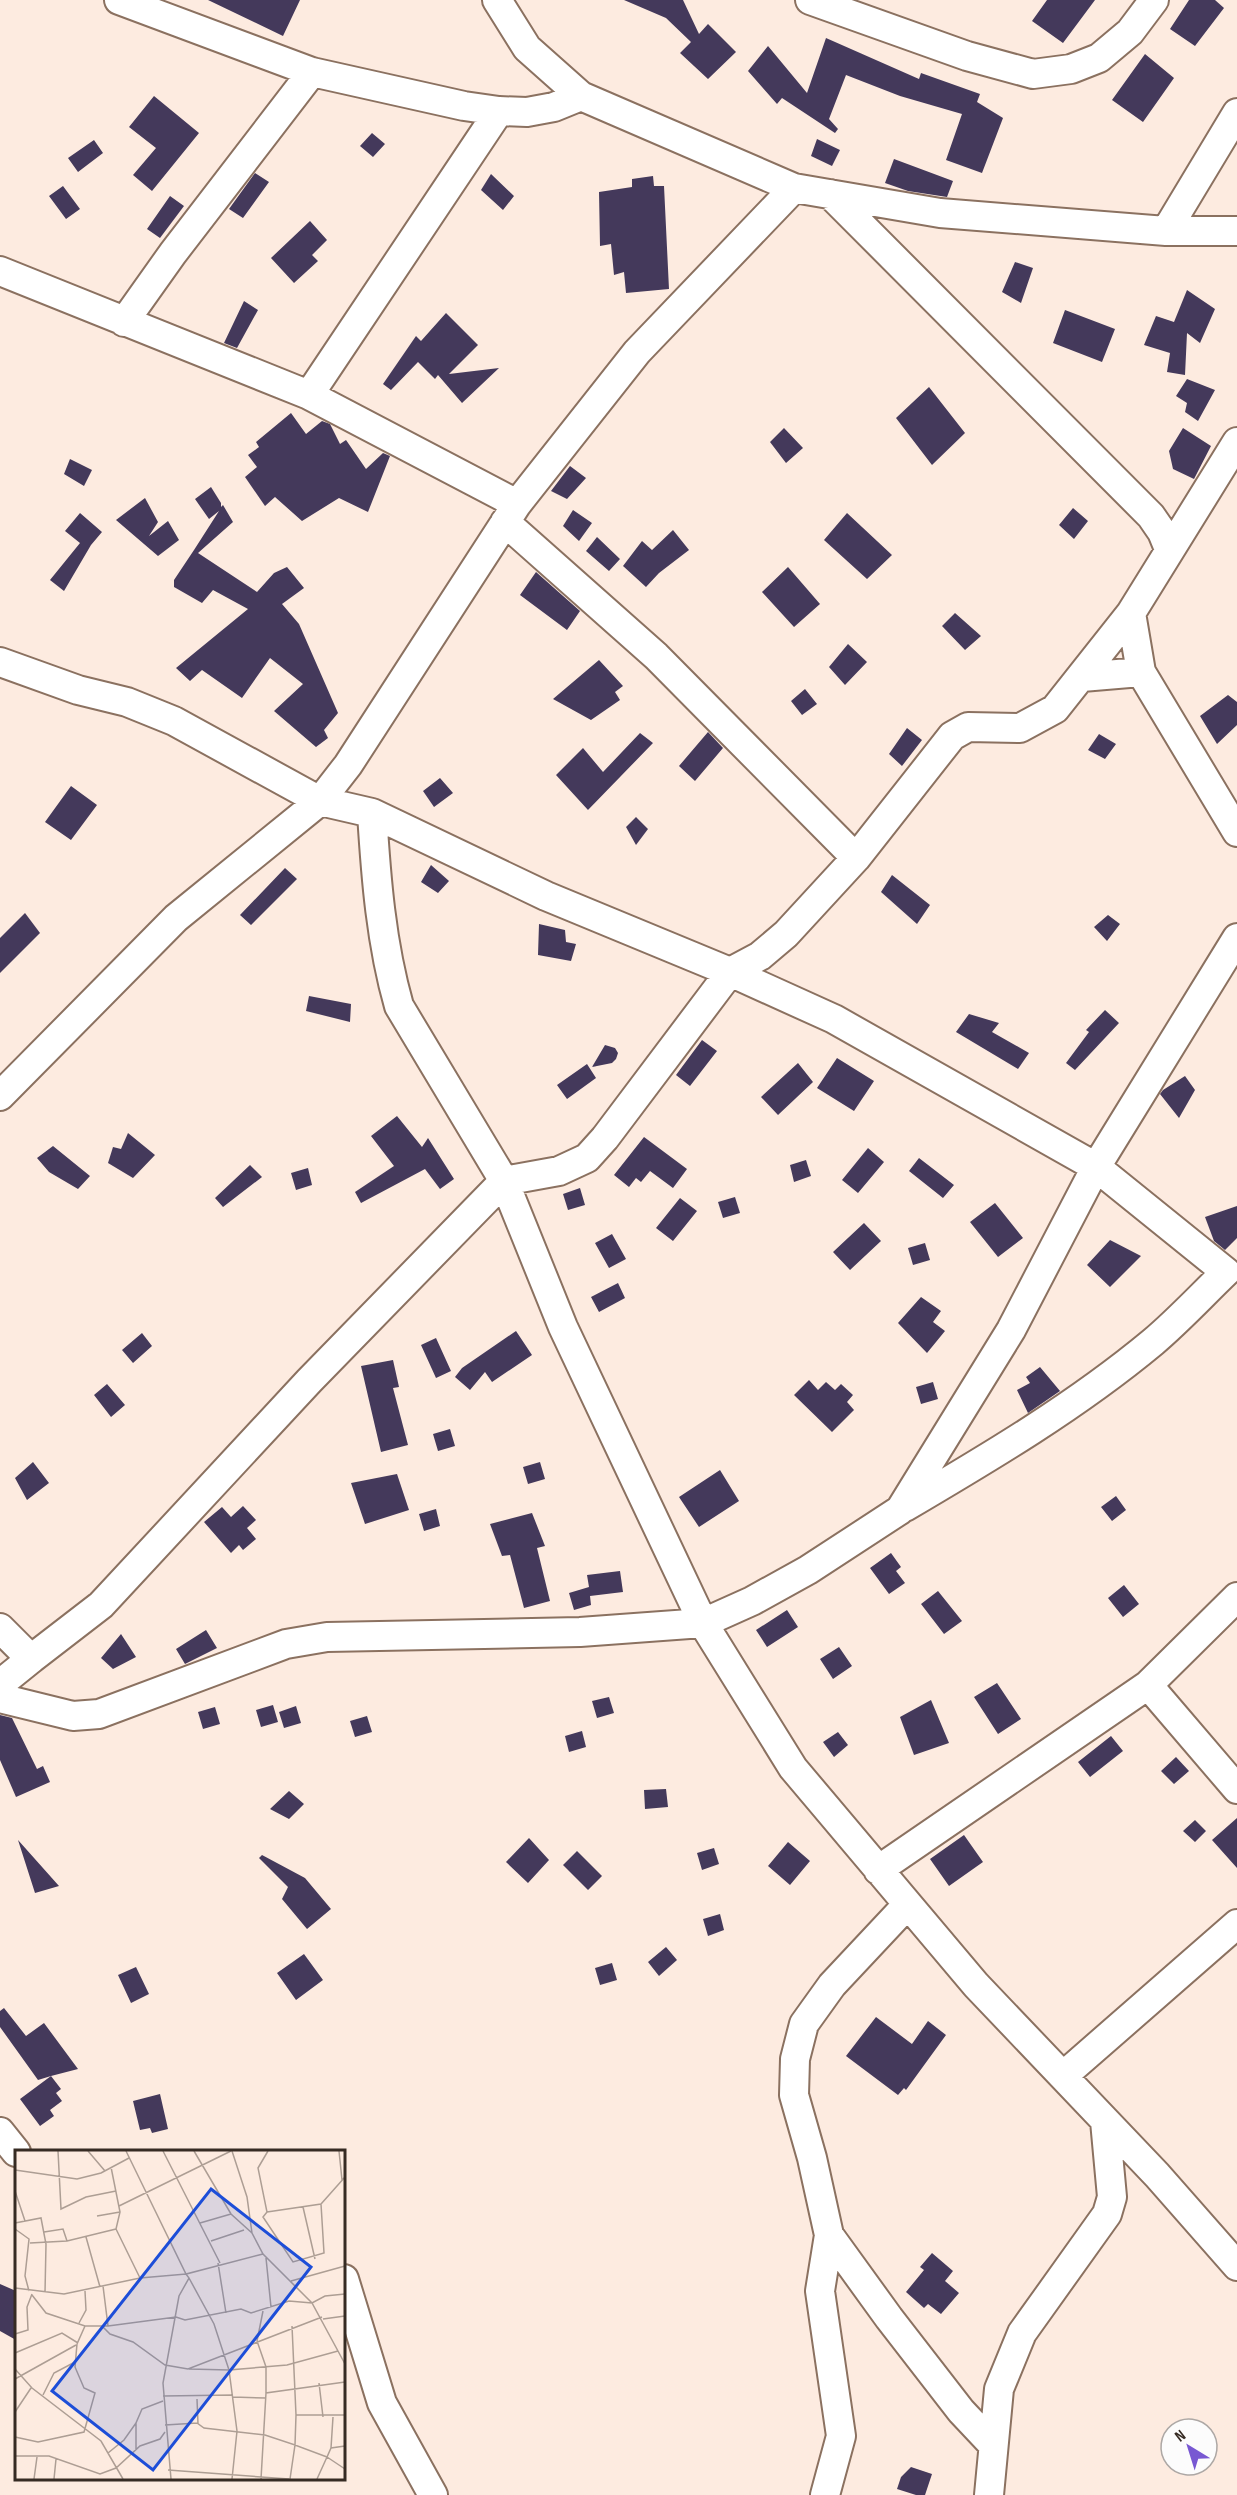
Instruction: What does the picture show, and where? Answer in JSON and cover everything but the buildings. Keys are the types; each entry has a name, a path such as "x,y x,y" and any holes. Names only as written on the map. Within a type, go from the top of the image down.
{"street":[{"path":"119,0 312,72 441,102 500,111 527,112 554,107 581,96"},
{"path":"497,0 527,48 581,96 794,188 940,213 1166,231 1237,231"},
{"path":"810,0 967,56 1033,74 1071,69 1100,58 1130,32 1154,0"},
{"path":"124,322 173,253 312,72"},
{"path":"309,395 500,111"},
{"path":"1166,231 1237,113"},
{"path":"0,1096 177,918 320,801 348,765 511,513 637,352 794,188"},
{"path":"830,194 1151,516 1162,532 1169,549"},
{"path":"0,271 309,395 511,513 855,858"},
{"path":"0,1684 101,1605 309,1380 504,1181 559,1171 587,1158 606,1138 730,972 760,956 786,934 855,858 952,736 968,727 1020,728 1055,709 1131,613 1237,442"},
{"path":"1131,613 1141,672 1237,832"},
{"path":"0,662 78,690 127,702 174,721 320,801 372,813 546,896 730,972 834,1019 1096,1167 1233,1272 1154,1341 1106,1378 1005,1448 900,1510 808,1570 752,1601 703,1623 580,1632 327,1637 286,1644 99,1714 73,1716 0,1698"},
{"path":"1082,677 1141,672"},
{"path":"372,813 377,896 399,1006 504,1181 563,1327 703,1623 793,1768 976,1985 1157,2175 1237,2266"},
{"path":"900,1510 1011,1330 1096,1167 1237,938"},
{"path":"878,1870 1148,1685 1237,1598"},
{"path":"0,1628 31,1659"},
{"path":"1148,1685 1237,1789"},
{"path":"825,2495 841,2436 820,2291 829,2235 812,2158 794,2096 795,2059 804,2024 832,1985 907,1905"},
{"path":"1063,2076 1237,1924"},
{"path":"989,2495 999,2389 1022,2332 1107,2214 1112,2197 1105,2121"},
{"path":"0,2132 15,2151"},
{"path":"829,2235 889,2318 961,2411 993,2445"},
{"path":"345,2282 382,2403 433,2495"}]}
